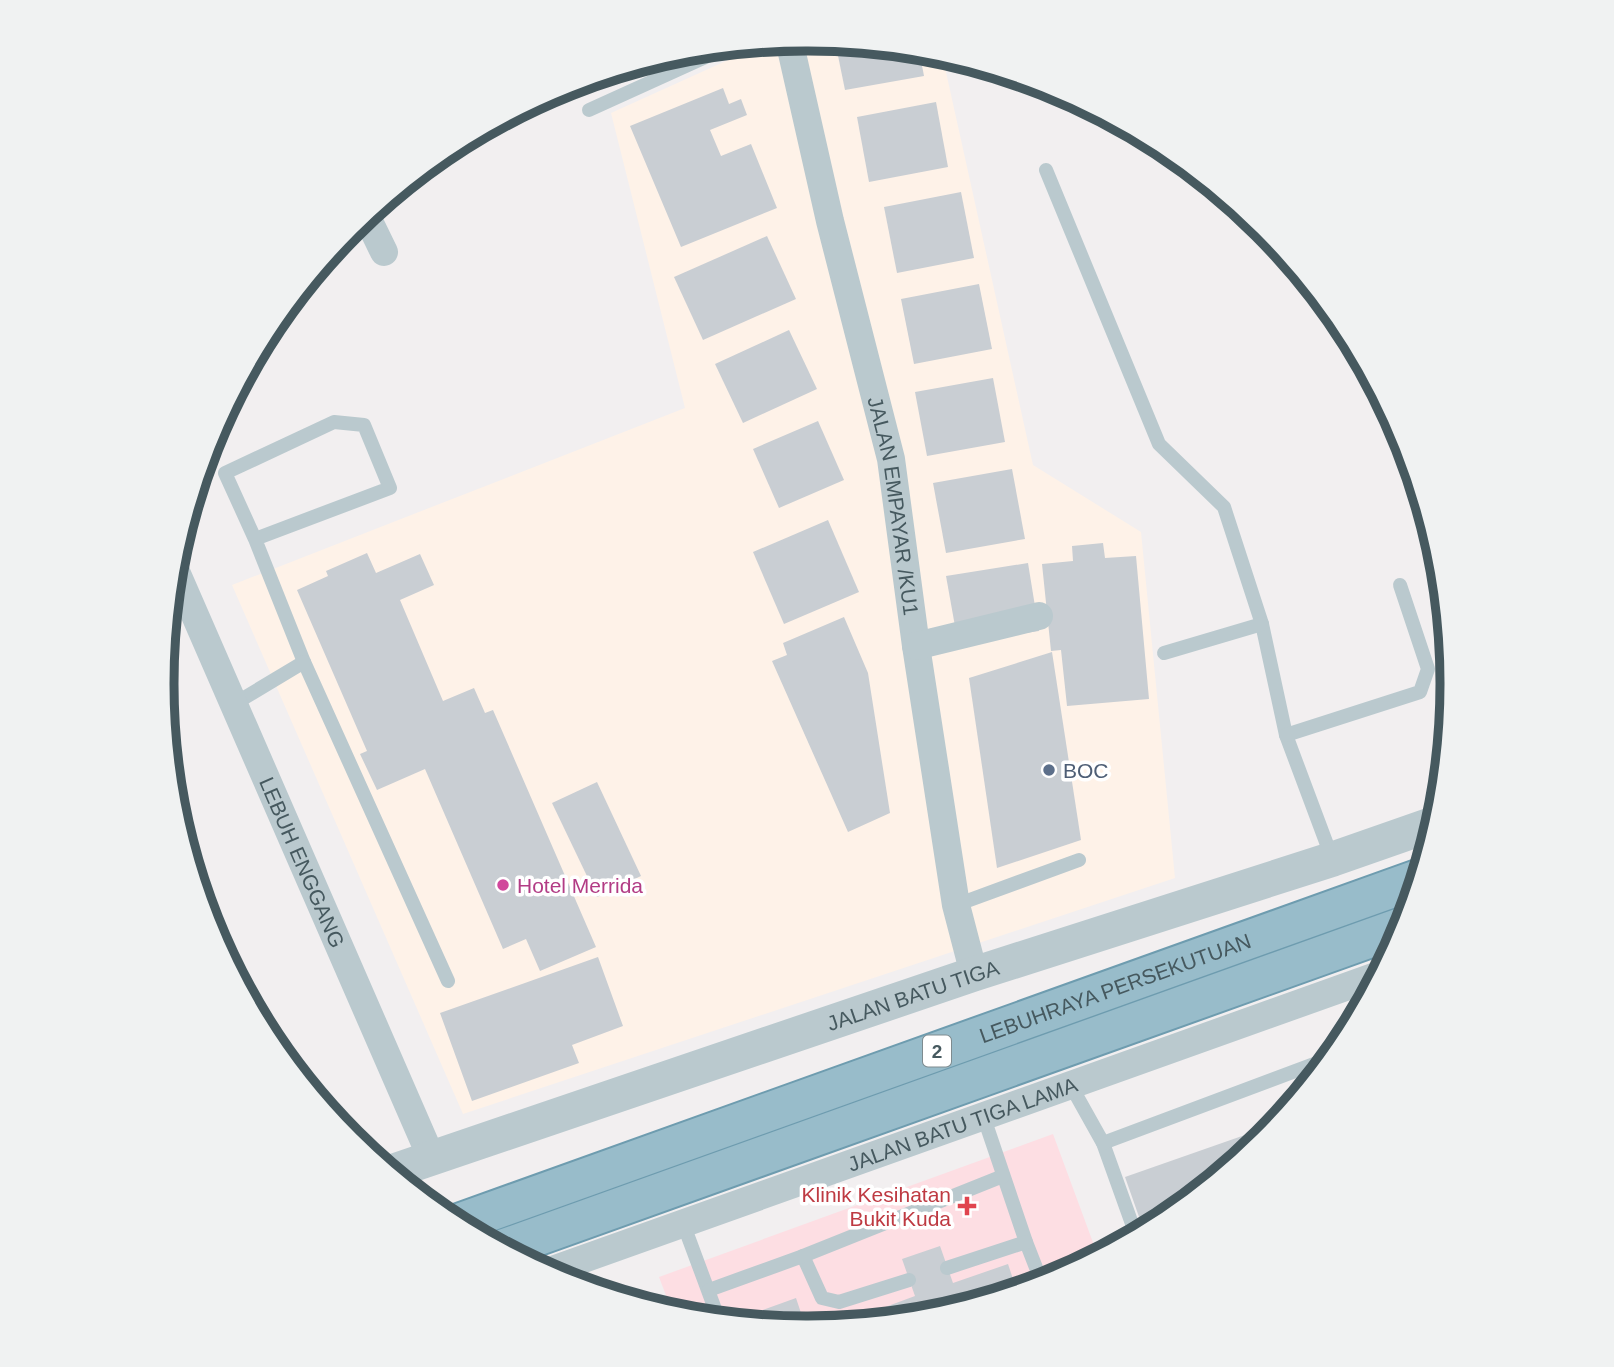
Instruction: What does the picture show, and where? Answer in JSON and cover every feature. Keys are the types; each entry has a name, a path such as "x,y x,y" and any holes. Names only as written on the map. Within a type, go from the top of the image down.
{"highway":[{"name":"LEBUHRAYA PERSEKUTUAN","path":"470,1219 1407,883"},
{"name":"LEBUHRAYA PERSEKUTUAN","path":"515,1244 1389,931"}],"street":[{"name":"JALAN EMPAYAR /KU1","path":"792,51 830,221 891,459 916,646 956,905 974,974"},
{"path":"371,226 384,252"},
{"name":"LEBUH ENGGANG","path":"179,609 234,704 431,1157"},
{"path":"916,646 1039,616"},
{"name":"JALAN BATU TIGA","path":"401,1168 974,974 1423,828"},
{"name":"JALAN BATU TIGA LAMA","path":"562,1267 1070,1084 1363,984"}],"lane":[{"path":"589,110 698,61"},
{"path":"1046,170 1159,444 1224,507 1262,624 1286,735 1333,859"},
{"path":"255,539 390,488 364,425 334,422 225,473 255,539 304,662 448,981"},
{"path":"1286,735 1420,692 1428,669 1400,585"},
{"path":"1164,653 1262,624"},
{"path":"234,704 304,662"},
{"path":"956,905 1079,860"},
{"path":"1103,1143 1312,1065"},
{"path":"1070,1084 1103,1143 1132,1226"},
{"path":"983,1115 1038,1272"},
{"path":"709,1290 803,1256 1003,1176"},
{"path":"684,1223 716,1310"},
{"path":"947,1268 1026,1242"},
{"path":"803,1256 822,1297 839,1303 909,1280"}],"shaded area":[{"path":"848,52 890,56 945,66 1033,465 1141,532 1175,878 463,1114 232,585 685,408 611,113 741,54"},
{"name":"Klinik Kesihatan Bukit Kuda","path":"1053,1134 1095,1247 1049,1268 971,1295 890,1311 848,1315 766,1315 684,1304 668,1300 659,1277"}],"building":[{"path":"837,52 921,61 924,76 845,90"},
{"path":"723,88 729,104 741,99 747,115 710,130 721,156 751,144 777,208 681,247 630,126"},
{"path":"936,102 948,167 869,182 857,117"},
{"path":"961,192 974,258 897,273 884,207"},
{"path":"767,236 796,299 703,340 674,277"},
{"path":"979,284 992,349 914,364 901,299"},
{"path":"789,330 817,389 743,423 715,364"},
{"path":"993,378 1005,442 927,456 915,392"},
{"path":"818,421 844,480 779,508 753,449"},
{"path":"1012,469 1025,539 946,553 933,483"},
{"path":"828,520 859,592 784,624 753,552"},
{"path":"1103,543 1105,558 1136,556 1149,699 1067,706 1061,650 1051,651 1042,564 1073,561 1072,546"},
{"path":"367,553 376,573 420,554 434,585 400,600 443,701 474,688 485,713 493,710 596,947 540,971 526,939 503,949 425,769 377,790 360,754 367,751 297,590 328,576 326,571"},
{"path":"1028,563 1039,631 958,643 946,576"},
{"path":"844,617 868,673 890,813 848,832 772,661 787,655 783,643"},
{"path":"1052,652 1081,840 997,868 969,678"},
{"path":"597,782 641,876 597,897 552,803"},
{"path":"598,957 623,1026 572,1045 579,1063 472,1101 440,1013"},
{"path":"1253,1132 1192,1185 1140,1221 1125,1177"},
{"path":"940,1246 953,1283 1008,1264 1014,1282 930,1304 869,1313 915,1296 902,1259"},
{"path":"796,1298 802,1316 766,1315 753,1314"}],"place":[{"name":"BOC","path":"1049,770"},
{"name":"Hotel Merrida","path":"503,885"},
{"name":"Klinik Kesihatan Bukit Kuda","path":"967,1206"}]}
